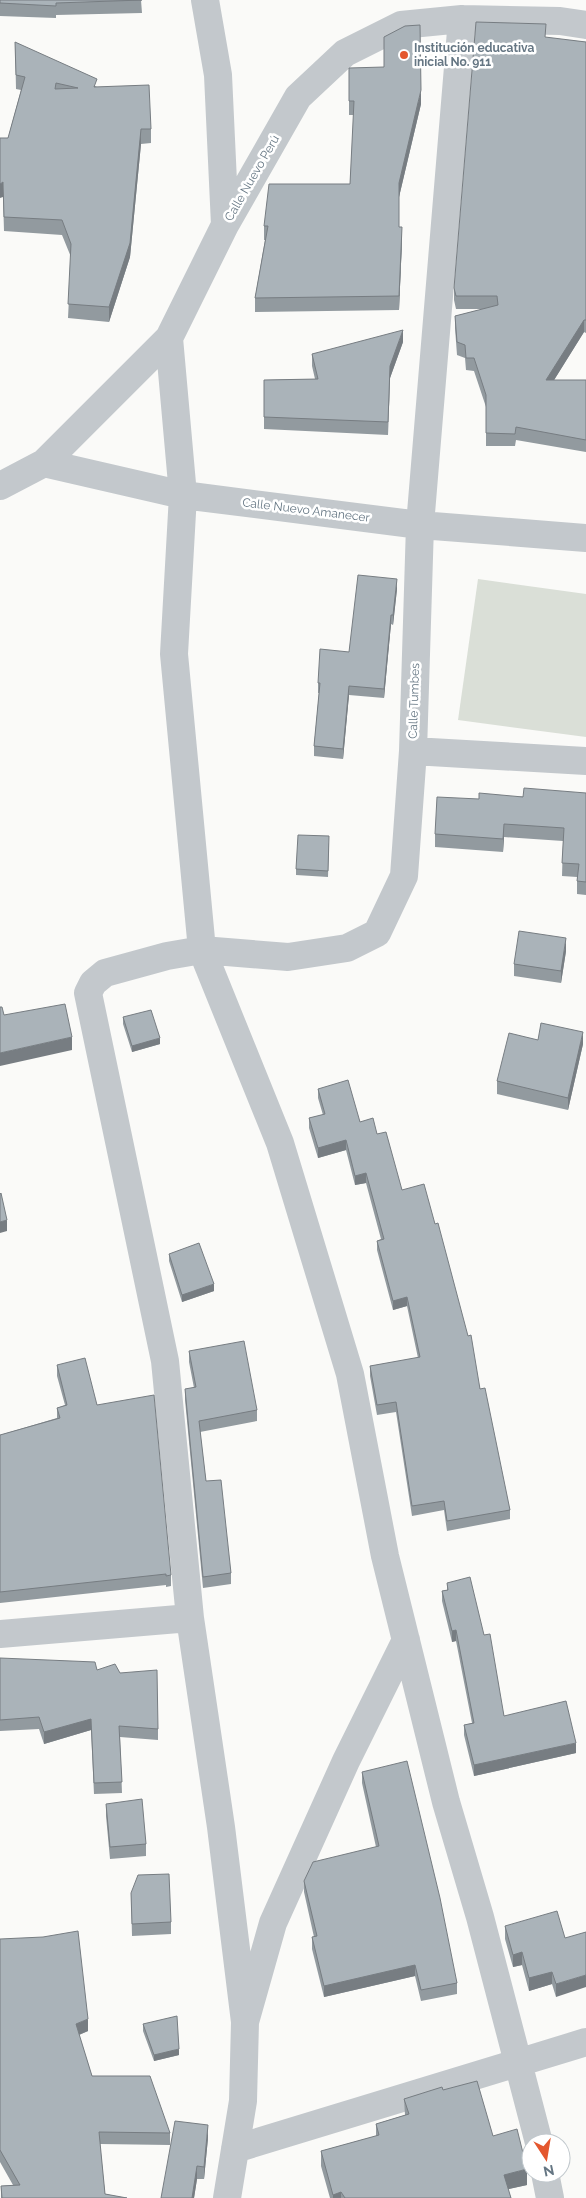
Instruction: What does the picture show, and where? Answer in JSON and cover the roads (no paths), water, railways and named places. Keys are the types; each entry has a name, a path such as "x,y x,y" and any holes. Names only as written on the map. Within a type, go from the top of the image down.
{"street":[{"path":"205,0 218,75 225,225"},
{"name":"Calle Nuevo Perú","path":"0,486 44,463 169,338 225,225 298,97 345,54 400,24 462,19 569,15"},
{"name":"Calle Tumbes","path":"202,950 288,957 347,948 377,933 404,876 413,751 420,525 462,19"},
{"path":"169,338 183,495 174,654 202,950 280,1142 350,1374 385,1556 446,1802 480,1917 536,2133"},
{"name":"Calle Nuevo Amanecer","path":"44,463 183,495 420,525 586,538"},
{"path":"413,751 586,761"},
{"path":"202,950 167,956 105,973 93,982 88,993 165,1361 190,1618 221,1827 246,2022 243,2101 227,2198"},
{"path":"0,1634 190,1618"},
{"path":"246,2022 273,1923 346,1760 406,1640"},
{"path":"235,2149 519,2064 586,2042"},
{"path":"547,2183 550,2198"}],"place":[{"name":"Institución educativa inicial No. 911","path":"404,55"}]}
